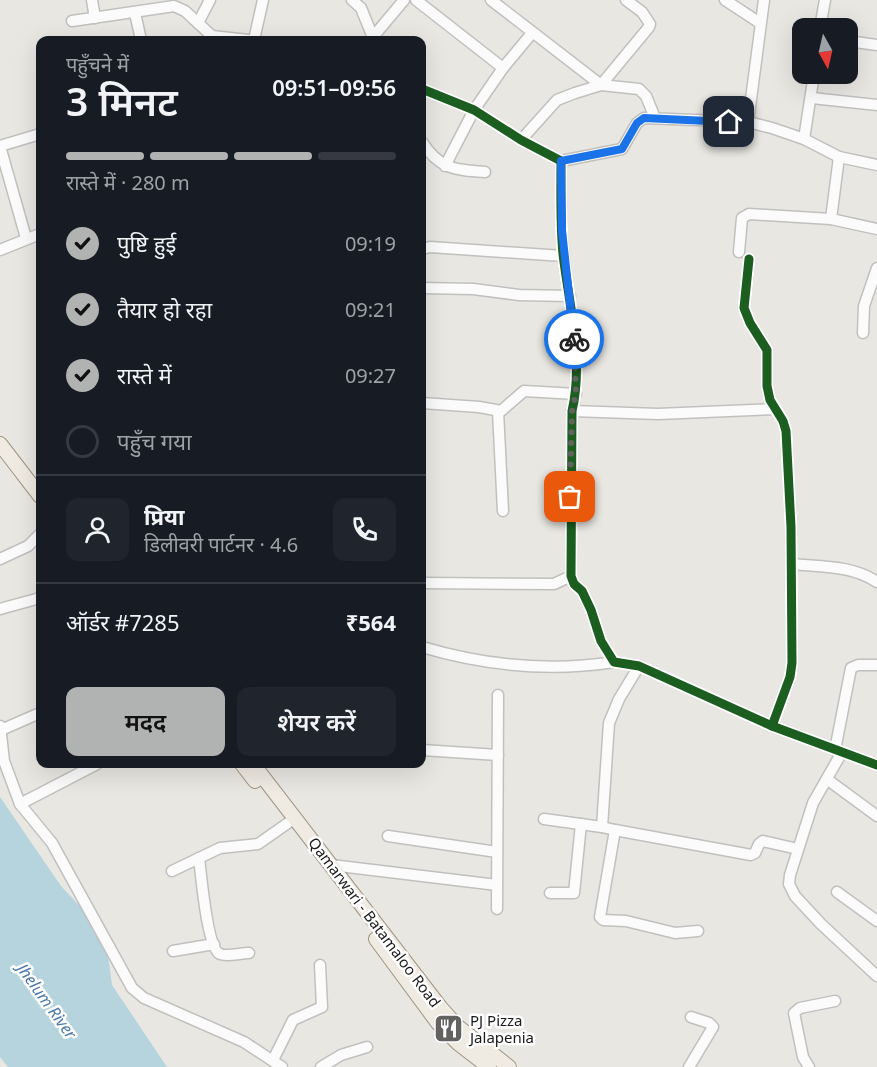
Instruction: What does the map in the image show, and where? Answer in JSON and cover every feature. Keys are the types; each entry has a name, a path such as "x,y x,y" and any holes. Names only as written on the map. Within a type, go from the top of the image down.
{"main road":[{"path":"0,444 36,491"},
{"path":"0,459 36,504"},
{"name":"Qamarwari - Batamaloo Road","path":"245,768 346,897 438,1023 459,1044 489,1067"},
{"name":"Qamarwari - Batamaloo Road","path":"256,768 457,1026 509,1067"}],"street":[{"path":"92,0 95,18"},
{"path":"198,23 210,0"},
{"path":"255,36 263,0"},
{"path":"352,0 361,8 372,36"},
{"path":"375,36 404,0"},
{"path":"416,0 503,68"},
{"path":"491,0 602,85"},
{"path":"602,85 650,24 642,12 626,0"},
{"path":"725,0 760,23"},
{"path":"748,122 764,0"},
{"path":"822,18 825,0"},
{"path":"72,21 174,6 185,11 212,36"},
{"path":"135,13 140,36"},
{"path":"445,166 474,110 503,68 532,33"},
{"path":"858,42 877,45"},
{"path":"804,140 813,84"},
{"path":"521,140 557,100 602,85 639,89 646,96 655,118"},
{"path":"426,91 474,110 521,140 561,161 622,149 640,120 650,117 671,120 748,122 804,140 839,157 877,165"},
{"path":"812,98 877,105"},
{"path":"26,238 0,146 36,135"},
{"path":"426,146 445,166 452,169 485,172"},
{"path":"831,219 839,157"},
{"path":"561,161 563,256 570,296 576,394 572,411 571,576 574,584 582,591 601,641 614,662"},
{"path":"739,252 742,218 745,215 831,219 877,229"},
{"path":"0,250 36,235"},
{"path":"426,248 563,256"},
{"path":"749,259 744,308 767,350 767,386 786,431 792,564 792,663 790,677 772,726"},
{"path":"863,333 864,306 877,268"},
{"path":"426,288 473,289 519,295 570,296"},
{"path":"426,403 479,407 498,411 503,410 520,392 524,391 576,394"},
{"path":"572,411 658,414 775,409"},
{"path":"498,411 503,511"},
{"path":"0,559 28,546 36,538"},
{"path":"792,564 851,569 866,574 877,582"},
{"path":"426,583 554,584 571,576"},
{"path":"0,609 36,599"},
{"path":"426,648 452,656 493,663 585,667 614,662 639,666 772,726 877,765"},
{"path":"877,665 858,665 851,668 839,751 828,780 813,803 790,875 790,889 821,924 877,975"},
{"path":"602,827 609,723 619,699 639,666"},
{"path":"497,909 498,695"},
{"path":"36,715 1,728 4,761 20,804 52,843 126,981 136,992 144,998 244,1042 277,1063 293,1020 317,1011 323,1005 320,965"},
{"path":"426,750 498,755"},
{"path":"20,804 89,768"},
{"path":"828,780 877,816"},
{"path":"544,819 602,827 751,855 763,841 798,849"},
{"path":"172,871 224,847 258,844 288,823"},
{"path":"550,893 572,894 575,892 581,824"},
{"path":"615,830 601,913 602,919 626,921 675,933 698,931"},
{"path":"388,836 497,852"},
{"path":"199,858 207,922 218,953 222,955 249,953"},
{"path":"332,865 497,885"},
{"path":"837,892 877,921"},
{"path":"173,951 214,944"},
{"path":"809,1067 803,1057 794,1013 800,1008 835,1001"},
{"path":"689,1067 712,1029 709,1023 691,1017"},
{"path":"321,1067 341,1055 367,1047"}],"water":[{"name":"Jhelum River","path":"0,797 61,886 105,933 112,985 167,1067 8,1067 0,1057"}],"cycle path":[{"path":"426,91 474,110 521,140 561,161 562,242 576,352 572,411 571,576 574,584 582,591 601,641 614,662 639,666 772,726 877,765"},
{"path":"749,259 744,308 750,323 767,350 767,386 770,400 783,421 786,431 791,527 792,663 790,677 772,726"}],"way so far":[{"path":"570,497 572,411 576,394 574,339"}],"place":[{"name":"PJ Pizza Jalapenia","path":"449,1029"}],"route":[{"path":"574,339 563,256 561,161 622,149 637,123 644,118 729,122"}]}
